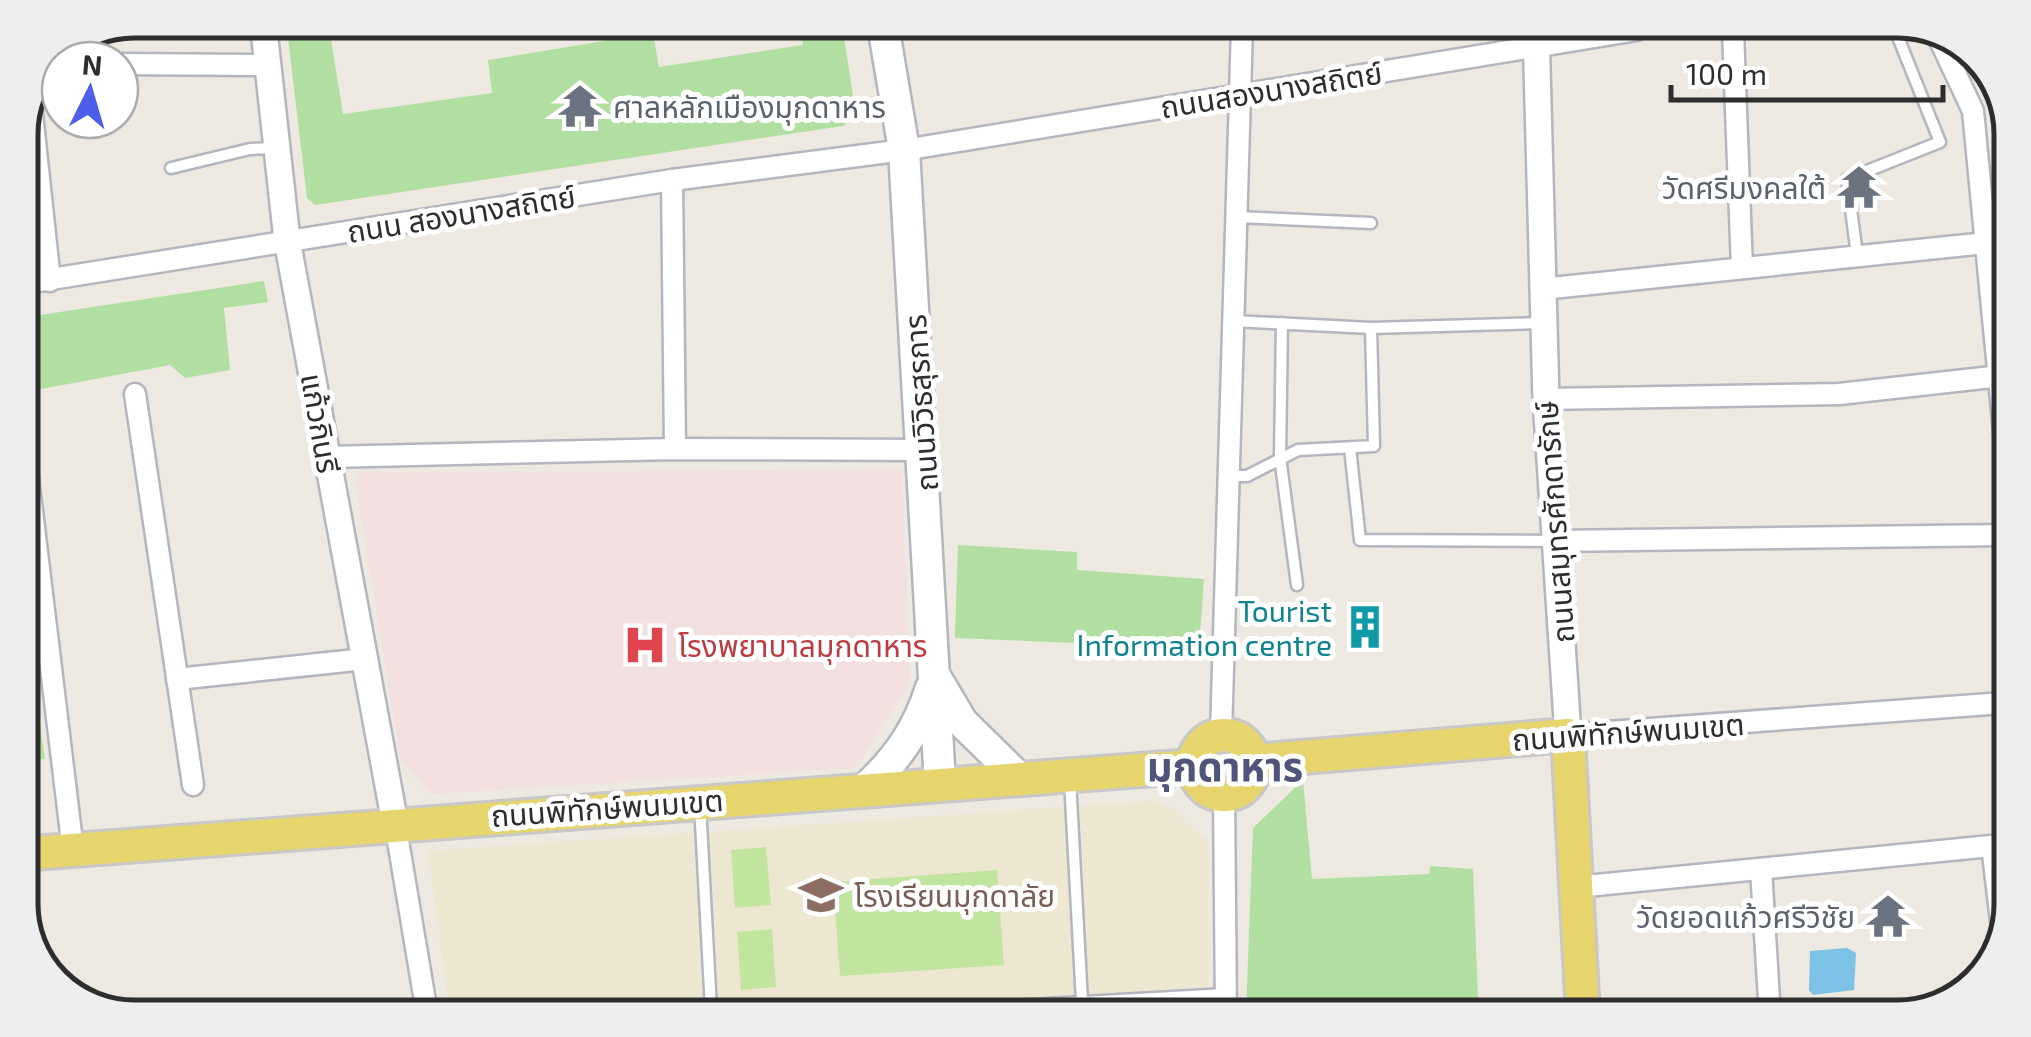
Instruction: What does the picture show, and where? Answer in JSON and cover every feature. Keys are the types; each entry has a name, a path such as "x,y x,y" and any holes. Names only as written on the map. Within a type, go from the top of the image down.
{"main road":[{"name":"ถนนวิวิธสุรการ","path":"884,38 904,150 940,784"},
{"path":"935,676 962,722 1019,778"},
{"path":"867,788 895,760 922,718 935,676"},
{"path":"1221,735 1246,744 1254,761 1244,787 1224,795 1200,783 1194,766 1204,742 1221,735"},
{"name":"ถนนพิทักษ์พนมเขต","path":"1254,761 1568,735"},
{"name":"ถนนสมุทรศักดารักษ์","path":"1568,735 1583,1000"},
{"name":"ถนนพิทักษ์พนมเขต","path":"38,853 700,800 1194,766"}],"street":[{"name":"แก้วกินรี","path":"265,38 288,240 395,823"},
{"path":"1221,735 1242,38"},
{"name":"ถนนสองนางสถิตย์","path":"904,150 1240,94 1536,38"},
{"name":"ถนนสมุทรศักดารักษ์","path":"1536,38 1546,399 1568,735"},
{"path":"1733,38 1742,268"},
{"path":"1944,49 1972,112 1993,307"},
{"path":"140,64 267,65"},
{"name":"ถนน สองนางสถิตย์","path":"38,283 672,180 904,150"},
{"path":"38,170 50,282"},
{"path":"672,180 675,449"},
{"path":"1542,290 1986,243"},
{"path":"1546,399 1839,394 1993,377"},
{"path":"136,394 193,785"},
{"path":"327,457 675,449 924,450"},
{"path":"1555,541 1994,535"},
{"path":"38,564 72,850"},
{"path":"178,679 364,659"},
{"name":"ถนนพิทักษ์พนมเขต","path":"1568,735 1994,704"},
{"path":"1224,795 1226,1000"},
{"path":"395,823 425,1000"},
{"path":"1576,886 1994,846"},
{"path":"1761,869 1769,1000"}],"lane":[{"path":"1857,256 1846,178 1940,142 1898,38"},
{"path":"171,168 250,149 276,148"},
{"path":"1236,217 1371,223"},
{"path":"1233,321 1370,328 1543,323"},
{"path":"1282,323 1280,457 1297,584"},
{"path":"1228,476 1247,476 1298,450 1374,446 1370,328"},
{"path":"1350,448 1360,540 1555,541"},
{"path":"1070,774 1082,1000"},
{"path":"700,800 711,1000"}],"shaded area":[{"name":"โรงพยาบาลมุกดาหาร","path":"902,469 910,683 856,768 432,794 401,763 355,480 360,473"},
{"name":"โรงเรียนมุกดาลัย","path":"1156,801 1170,808 1208,842 1209,1000 448,1000 428,851"}],"green space":[{"path":"288,38 331,38 343,114 492,93 488,60 622,38 654,38 659,67 803,45 802,38 844,38 856,114 843,126 315,205 307,198"},
{"path":"264,281 268,302 224,308 230,370 185,378 170,365 38,390 38,315"},
{"path":"958,545 1077,552 1077,570 1204,579 1199,648 955,638"},
{"path":"38,711 45,759 38,760"},
{"path":"1303,780 1312,879 1429,874 1430,866 1473,869 1478,1000 1246,1000 1253,828"},
{"path":"766,847 771,905 735,908 731,850"},
{"path":"997,870 1004,965 840,976 833,882"},
{"path":"772,929 776,987 741,990 737,932"}],"water":[{"path":"1847,948 1856,953 1854,990 1813,995 1809,990 1810,951"}],"place":[{"name":"ศาลหลักเมืองมุกดาหาร","path":"580,106"},
{"name":"วัดศรีมงคลใต้","path":"1859,187"},
{"name":"Tourist Information centre","path":"1365,627"},
{"name":"โรงพยาบาลมุกดาหาร","path":"645,645"},
{"name":"โรงเรียนมุกดาลัย","path":"821,895"},
{"name":"วัดยอดแก้วศรีวิชัย","path":"1888,916"}],"district":[{"name":"มุกดาหาร","path":"1225,765"}]}
